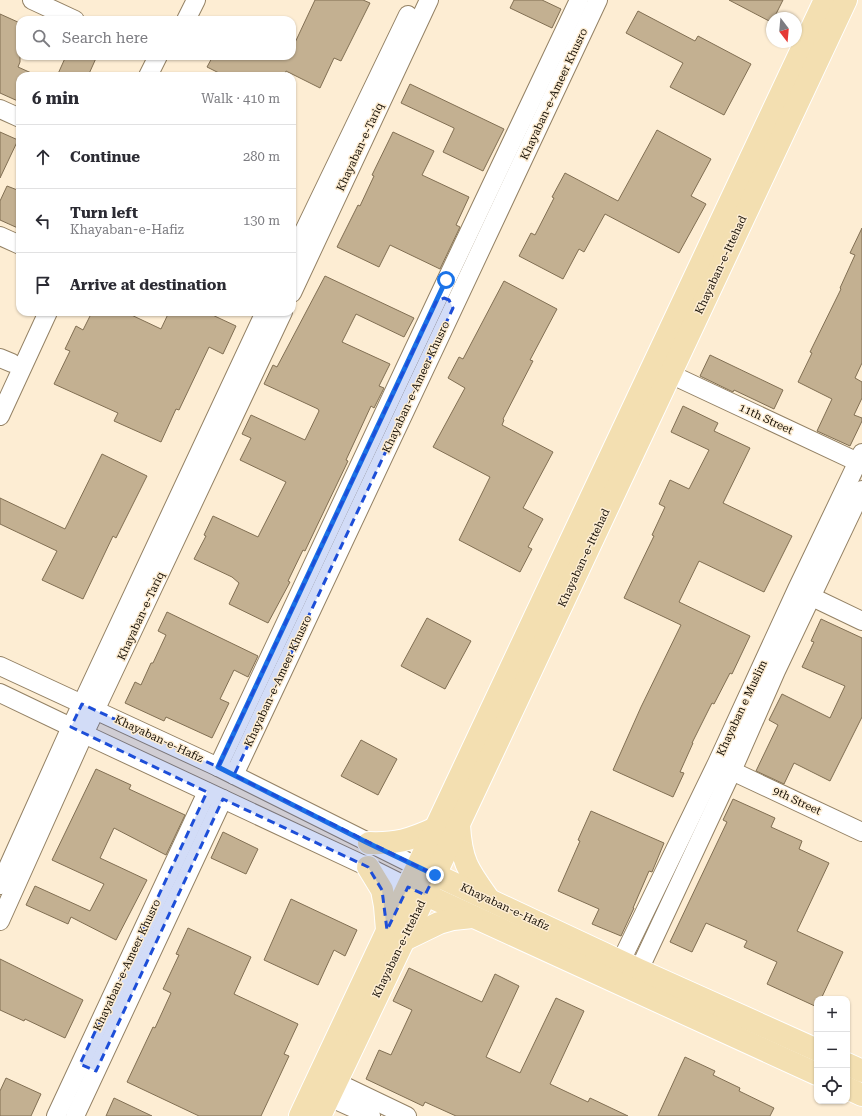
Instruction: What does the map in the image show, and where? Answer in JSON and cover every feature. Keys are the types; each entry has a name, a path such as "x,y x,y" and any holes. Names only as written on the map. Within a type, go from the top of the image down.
{"main road":[{"name":"Khayaban-e-Ittehad","path":"427,871 436,828 825,0"},
{"name":"Khayaban-e-Ittehad","path":"300,1116 396,935 427,871 459,825 846,0"},
{"path":"459,825 460,845 465,863 472,876 490,900"},
{"path":"368,843 389,844 404,841 436,828"},
{"path":"368,867 382,890 385,906 396,935 453,919 472,917"},
{"name":"Khayaban-e-Hafiz","path":"427,871 630,966 814,1049"},
{"name":"Khayaban-e-Hafiz","path":"417,891 814,1073"},
{"name":"Khayaban-e-Ittehad","path":"328,1098 396,935"},
{"path":"850,1065 862,1071"},
{"path":"850,1089 862,1095"}],"street":[{"path":"32,0 66,16"},
{"path":"176,16 183,0"},
{"path":"188,16 196,0"},
{"name":"Khayaban-e-Tariq","path":"296,285 407,31 415,0"},
{"name":"Khayaban-e-Tariq","path":"296,248 407,31 429,0"},
{"name":"Khayaban-e-Ameer Khusro","path":"218,767 579,0"},
{"name":"Khayaban-e-Ameer Khusro","path":"234,775 598,0"},
{"path":"150,72 157,60"},
{"path":"159,60 160,72"},
{"path":"0,109 16,116"},
{"path":"0,236 16,243"},
{"path":"446,280 448,284 455,288 463,288"},
{"path":"436,302 441,298 447,299 452,302 453,308"},
{"path":"0,389 6,360 34,316"},
{"path":"0,416 46,316"},
{"name":"Khayaban-e-Tariq","path":"238,390 239,366 263,316"},
{"name":"Khayaban-e-Tariq","path":"0,885 78,730 238,390 256,370 281,316"},
{"path":"239,366 241,372 246,374 252,374 256,370"},
{"name":"11th Street","path":"670,374 861,460"},
{"name":"Khayaban e Muslim","path":"630,966 717,763 769,668 861,460"},
{"path":"630,966 732,771 769,668 812,597 862,490"},
{"path":"812,597 862,621"},
{"name":"Khayaban-e-Hafiz","path":"0,666 218,767 368,843 427,871"},
{"name":"Khayaban-e-Hafiz","path":"0,693 417,891"},
{"name":"Khayaban-e-Tariq","path":"0,920 78,730"},
{"name":"9th Street","path":"732,771 862,832"},
{"name":"Khayaban-e-Ameer Khusro","path":"56,1116 88,1068 215,796"},
{"name":"Khayaban-e-Ameer Khusro","path":"75,1116 88,1068"},
{"path":"328,1098 371,1116"},
{"path":"328,1098 407,1116"}],"highlighted area":[{"path":"444,298 449,300 453,308 234,775 435,875 425,895 408,887 387,930 382,890 368,867 223,799 96,1071 80,1064 207,792 71,727 82,704 218,767 436,302"}],"building":[{"path":"315,0 363,0 370,3 341,61 334,58 320,88 296,76 296,72 217,72 207,67 211,60 296,60 296,40"},
{"path":"514,0 542,0 561,9 552,28 510,8"},
{"path":"729,0 783,0 777,12 766,12 766,19"},
{"path":"638,11 695,41 698,36 751,64 724,115 670,87 683,63 626,33"},
{"path":"0,14 16,21 16,60 20,60 18,67 29,72 16,72 16,100 0,93"},
{"path":"64,60 95,60 90,72 59,72"},
{"path":"410,84 504,129 483,171 443,152 454,128 401,103"},
{"path":"657,130 711,159 691,196 706,204 679,253 605,214 584,252 579,249 563,279 519,256 531,233 535,235 554,198 552,197 565,173 618,201"},
{"path":"0,132 16,139 16,144 0,178"},
{"path":"393,132 434,151 422,175 469,197 456,225 460,227 440,269 390,245 379,267 337,247 358,205 360,206 374,176 372,175"},
{"path":"7,186 16,189 16,227 0,220 0,201"},
{"path":"862,228 862,363 855,378 862,382 862,398 854,415 862,418 862,421 850,446 817,431 832,399 798,382 812,353 810,352 841,289 840,288 855,255 850,253"},
{"path":"325,276 414,318 404,337 356,314 342,342 390,364 379,386 384,388 374,408 371,406 346,460 348,461 305,551 303,550 288,581 290,582 268,623 229,604 239,583 232,577 194,559 206,536 204,535 213,516 258,537 286,482 240,460 251,438 242,434 251,415 305,440 319,411 318,409 264,384 273,365 277,367"},
{"path":"504,281 557,309 530,360 533,361 503,419 502,425 553,452 523,508 543,519 528,547 532,549 520,572 459,540 490,477 433,447 465,388 448,378 459,357 463,359"},
{"path":"90,316 133,316 161,329 167,316 215,316 236,326 223,354 209,347 179,410 176,409 161,442 114,421 118,413 54,384 70,351 65,349 76,326 83,330"},
{"path":"710,355 783,390 774,409 700,376"},
{"path":"683,406 718,423 714,431 750,448 723,503 792,536 764,592 699,561 679,602 750,636 732,674 730,673 714,704 712,703 692,743 680,772 684,773 673,797 613,770 641,707 681,625 624,598 654,536 652,535 665,507 659,504 670,480 689,489 709,450 671,432"},
{"path":"102,454 147,476 116,538 113,536 83,599 42,580 57,551 0,524 0,498 65,529"},
{"path":"167,612 258,656 248,677 234,670 220,699 229,703 212,738 166,717 164,721 125,703 135,682 141,685 166,635 158,631"},
{"path":"427,618 471,641 445,689 401,666"},
{"path":"821,619 862,638 862,717 830,781 794,763 784,784 756,771 778,725 769,720 782,694 830,718 845,686 802,667 814,642 811,641"},
{"path":"361,740 397,759 378,795 341,776"},
{"path":"96,769 131,785 129,789 185,815 166,855 114,828 100,858 147,880 116,940 71,917 68,924 26,905 35,886 90,911 104,884 52,860"},
{"path":"733,799 775,818 771,827 802,841 799,849 829,863 797,931 843,952 822,996 814,996 814,1006 767,984 777,962 744,947 747,941 706,923 692,952 670,942 727,822 723,820"},
{"path":"591,811 664,843 652,872 649,871 621,936 592,924 599,909 558,891 580,841 578,840"},
{"path":"223,832 258,849 246,874 211,858"},
{"path":"291,899 357,930 345,956 334,950 318,985 264,960"},
{"path":"188,928 251,957 234,994 298,1024 284,1054 289,1056 261,1116 199,1116 127,1082 171,993 163,989 179,955 176,954"},
{"path":"0,959 83,1000 65,1038 25,1019 24,1021 0,1010"},
{"path":"409,968 482,1002 495,974 519,986 486,1057 520,1073 556,998 584,1011 550,1084 588,1102 590,1098 628,1116 456,1116 425,1102 423,1106 366,1079 379,1050 391,1055 412,1010 393,1001"},
{"path":"685,1057 715,1071 713,1075 740,1088 739,1091 774,1108 770,1116 658,1116"},
{"path":"6,1078 41,1094 31,1116 0,1116 0,1091"},
{"path":"114,1098 152,1116 106,1116"}],"route":[{"path":"435,875 368,843 218,767 446,280"}]}
